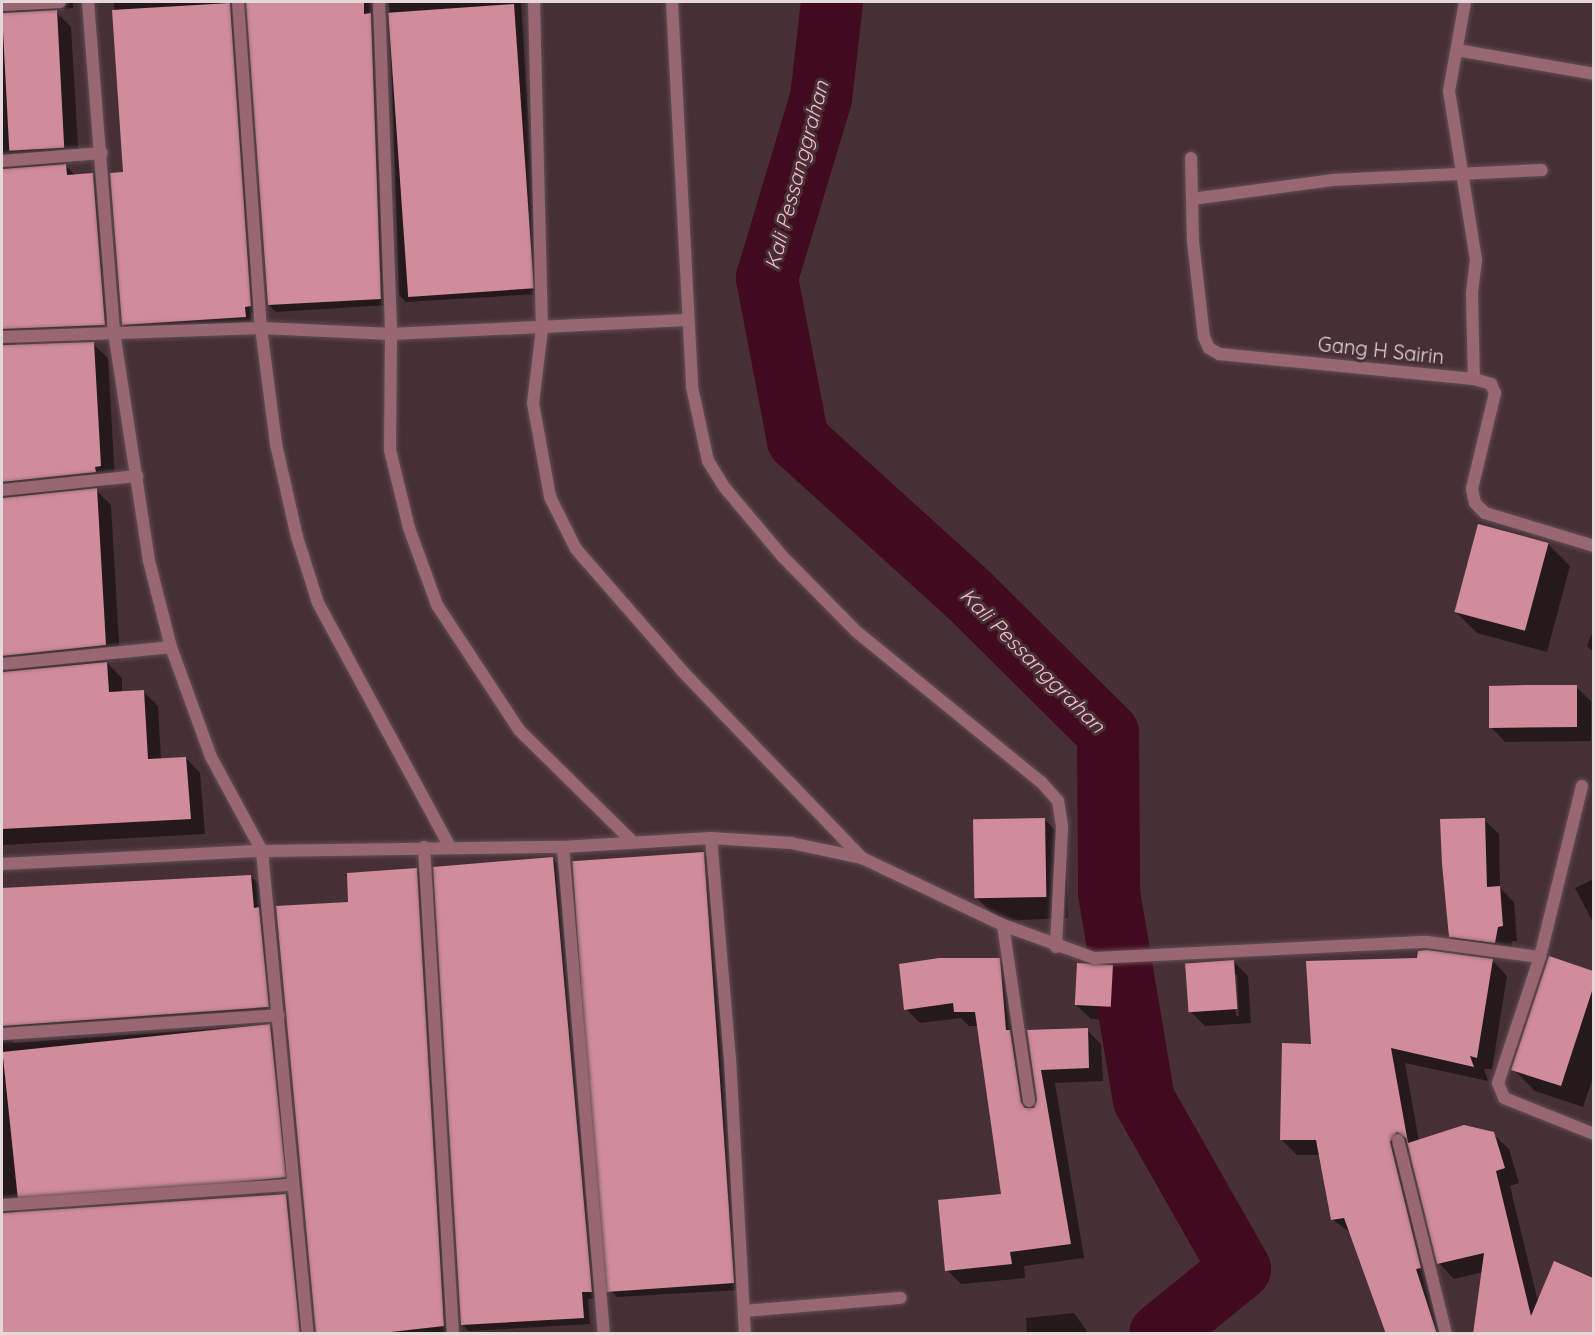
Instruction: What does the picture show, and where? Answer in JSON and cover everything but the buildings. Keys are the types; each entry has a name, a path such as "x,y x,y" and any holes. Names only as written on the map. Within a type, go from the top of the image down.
{"street":[{"path":"2,5 60,2"},
{"path":"88,2 102,153 114,332 149,561 171,647 211,757 262,851 291,1185 308,1334"},
{"path":"238,2 261,328 276,444 297,537 318,603 450,847"},
{"path":"379,2 391,334 390,450 409,528 437,605 519,730 632,841"},
{"path":"534,2 542,329 533,403 539,453 550,497 576,549 684,673 862,858"},
{"path":"672,2 687,320 699,431 708,461 724,488 782,556 857,632 1041,782 1058,801 1062,827 1056,947"},
{"path":"1465,2 1449,91 1460,175 1476,260 1472,294 1474,380 1491,384 1495,393 1472,489 1474,503 1485,513 1593,546"},
{"path":"1457,50 1593,74"},
{"path":"2,161 102,153"},
{"name":"Gang H Sairin","path":"1191,158 1194,252 1209,348 1219,354 1474,380"},
{"path":"1192,199 1332,180 1542,170"},
{"path":"2,337 261,328 391,334 542,329 687,320"},
{"path":"2,490 137,476"},
{"path":"2,664 171,647"},
{"path":"1582,786 1540,957 1498,1083 1499,1093 1504,1098 1593,1134"},
{"path":"2,864 262,851 424,847 563,847 632,841 711,838 791,843 862,858 1003,925 1056,947 1094,958 1427,942 1540,957"},
{"path":"711,838 730,1058 745,1334"},
{"path":"424,847 453,1334"},
{"path":"563,847 604,1334"},
{"path":"1003,925 1029,1101"},
{"path":"2,1034 278,1016"},
{"path":"1398,1140 1446,1334"},
{"path":"2,1205 291,1185"},
{"path":"744,1311 900,1298"}],"waterway":[{"name":"Kali Pessanggrahan","path":"832,2 821,98 767,278 798,440 968,594 1108,733 1109,893 1144,1100 1240,1269 1160,1334"}]}
